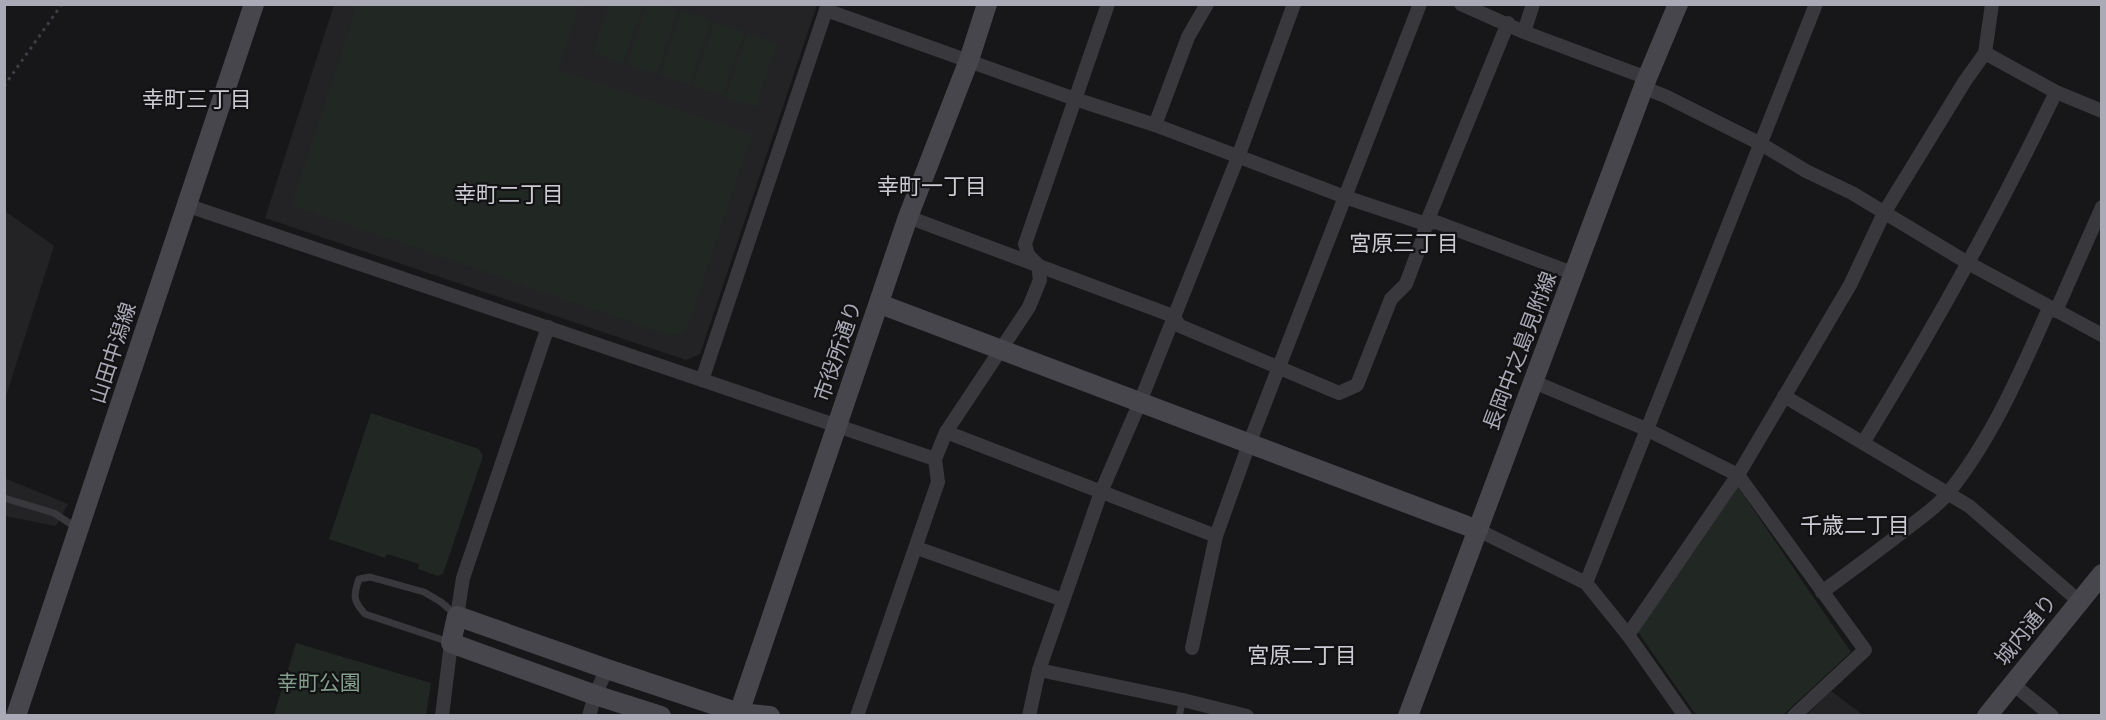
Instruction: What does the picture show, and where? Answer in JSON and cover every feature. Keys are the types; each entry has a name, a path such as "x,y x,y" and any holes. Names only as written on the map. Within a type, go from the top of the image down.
{"street":[{"name":"山田中潟線","path":"16,716 255,4"},
{"name":"市役所通り","path":"736,715 838,426 908,217 969,60 987,4"},
{"path":"857,716 938,482 935,459 946,432 1029,307 1040,280 1038,265 1028,255 1025,244 1108,4"},
{"path":"1155,125 1188,37 1207,4"},
{"path":"1029,716 1039,670 1101,492 1140,402 1238,158 1294,4"},
{"path":"1192,648 1216,536 1249,444 1420,4"},
{"path":"1461,4 1645,83 1665,96 1761,144 1806,171 1852,193 1968,263 2102,334"},
{"path":"1524,32 1533,4"},
{"name":"長岡中之島見附線","path":"1408,716 1645,83 1678,4"},
{"path":"1586,583 1816,4"},
{"path":"1628,635 1738,475 1850,285 1884,213 1965,81 1985,53 1992,4"},
{"path":"702,380 827,7 1075,99 1155,125 1345,197 1426,224 1436,222 1575,274"},
{"path":"908,217 1173,316 1180,326 1340,393 1357,385 1391,299 1406,284 1426,224 1508,23"},
{"path":"1985,53 2056,92 2102,111"},
{"path":"1863,443 1937,320 2022,162 2056,92"},
{"path":"186,205 935,459"},
{"path":"1822,592 1878,551 1948,494 1984,440 2021,371 2102,207"},
{"path":"880,304 1478,530 1586,583 1628,635 1685,716"},
{"path":"442,716 463,578 548,327"},
{"path":"1534,382 1646,429 1738,475 1865,650 1794,716"},
{"path":"1784,396 1969,506 2080,602"},
{"path":"946,432 1216,536"},
{"path":"917,548 1063,600"},
{"name":"城内通り","path":"1987,716 2102,574"},
{"path":"457,616 736,715 770,716"},
{"path":"452,643 595,695 661,716"},
{"path":"589,716 595,695 607,669"},
{"path":"1039,670 1183,700 1247,716"},
{"path":"2013,684 2052,716"}],"lane":[{"path":"4,498 54,513 79,529"},
{"path":"452,643 365,614 358,606 354,594 359,579 370,577 424,592 441,602 457,616"},
{"path":"1179,716 1183,700"}],"path":[{"path":"4,86 62,4"}],"shaded area":[{"path":"334,5 817,5 700,354 686,360 265,218"},
{"path":"5,211 54,246 5,399"},
{"path":"4,478 68,504 56,526 5,516"},
{"path":"1831,691 1863,715 1807,715"}],"green space":[{"path":"610,4 643,5 623,63 593,53"},
{"path":"357,5 579,5 558,70 752,135 686,332 671,336 292,205"},
{"path":"646,5 662,5 678,10 657,74 627,64"},
{"path":"681,11 711,20 690,84 660,75"},
{"path":"714,22 744,32 723,95 693,86"},
{"path":"747,33 777,43 756,107 726,97"},
{"path":"371,413 479,449 483,456 443,574 438,576 418,569 419,564 387,554 385,558 329,539"},
{"path":"1738,487 1851,652 1783,715 1696,715 1638,632"},
{"name":"幸町公園","path":"296,643 431,683 426,715 274,715"}],"district":[{"name":"幸町三丁目","path":"197,100"},
{"name":"幸町一丁目","path":"932,187"},
{"name":"幸町二丁目","path":"509,195"},
{"name":"宮原三丁目","path":"1404,244"},
{"name":"千歳二丁目","path":"1855,526"},
{"name":"宮原二丁目","path":"1302,656"}]}
